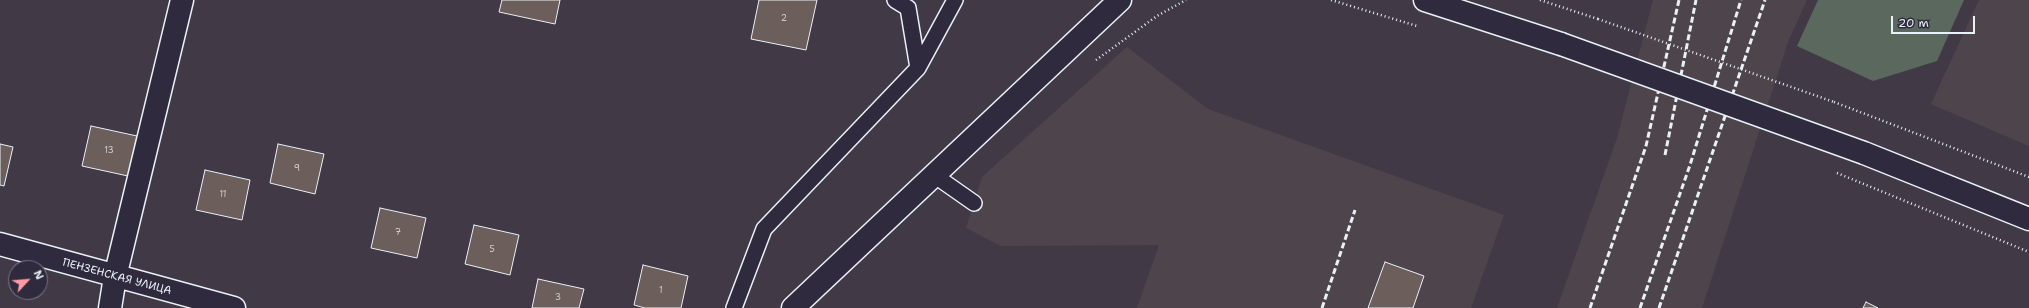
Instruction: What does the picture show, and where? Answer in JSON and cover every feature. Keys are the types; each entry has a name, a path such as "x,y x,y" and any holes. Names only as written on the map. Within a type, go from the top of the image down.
{"street":[{"path":"110,308 115,277 182,0"},
{"path":"794,308 1120,0"},
{"path":"1425,0 1561,44 1864,153 2029,218"},
{"name":"ПЕНЗЕНСКАЯ УЛИЦА","path":"0,244 115,277 234,308"}],"lane":[{"path":"895,0 908,8 918,68"},
{"path":"734,308 764,229 918,68 955,0"},
{"path":"934,175 974,203"}],"path":[{"path":"1540,0 1834,102 2029,177"},
{"path":"1831,170 2029,252"}],"shaded area":[{"path":"1653,0 1807,0 1788,42 1702,308 1557,308 1617,138"},
{"path":"1979,0 2029,0 2029,146 1931,104"},
{"path":"1127,47 1208,109 1504,215 1471,308 1137,308 1159,245 1001,246 966,228 982,177"}],"green space":[{"path":"1818,0 1964,0 1937,61 1873,81 1797,46"}],"building":[{"path":"502,0 560,0 555,24 499,12"},
{"path":"759,0 817,0 806,50 751,39"},
{"path":"91,126 137,136 128,176 82,166"},
{"path":"0,144 13,147 4,186 0,185"},
{"path":"278,144 324,154 315,194 270,183"},
{"path":"205,170 250,180 242,220 196,210"},
{"path":"380,208 426,218 417,258 371,248"},
{"path":"474,225 519,235 510,275 465,264"},
{"path":"1385,262 1424,276 1413,308 1368,308"},
{"path":"643,265 688,276 681,308 645,308 634,305"},
{"path":"538,279 584,289 579,308 532,308"},
{"path":"1866,302 1878,308 1863,308"}],"railway":[{"path":"1590,308 1646,146 1679,0"},
{"path":"1665,155 1696,0"},
{"path":"1640,308 1690,165 1741,0"},
{"path":"1659,308 1765,0"},
{"path":"1322,308 1355,210"}]}
